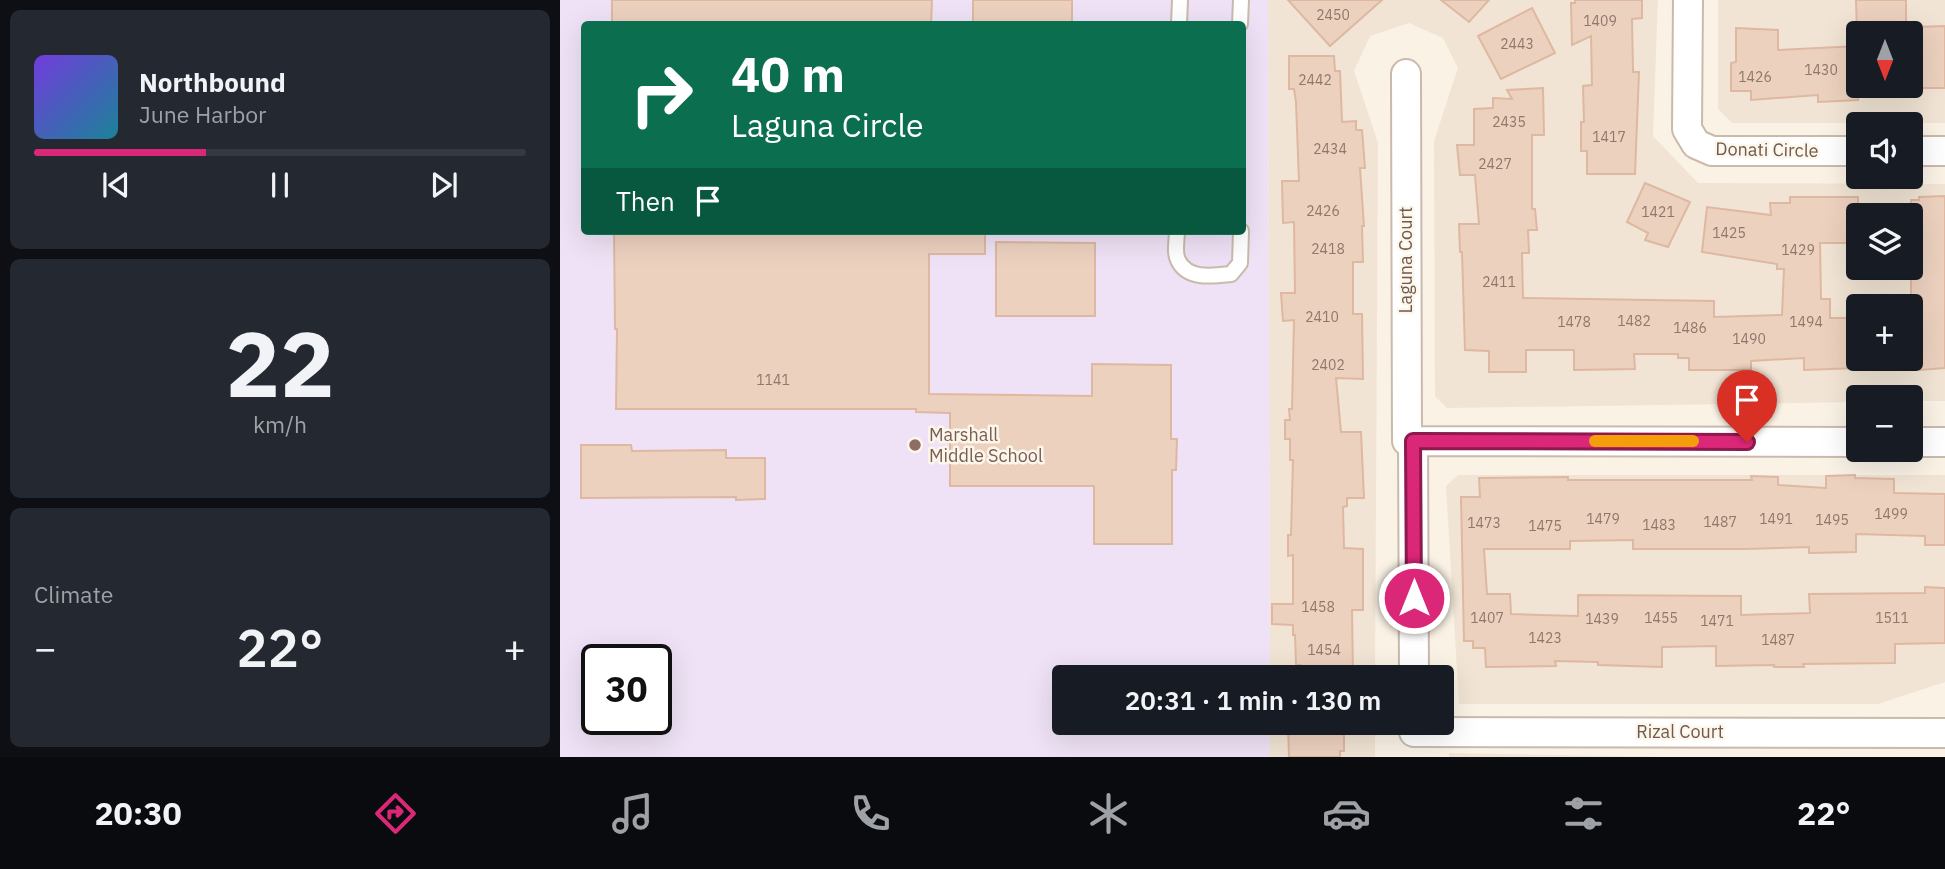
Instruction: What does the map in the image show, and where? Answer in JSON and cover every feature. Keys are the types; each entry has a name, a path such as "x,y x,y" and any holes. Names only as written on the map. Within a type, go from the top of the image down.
{"street":[{"name":"Donati Circle","path":"1688,0 1688,129 1696,144 1712,151 1846,151"},
{"name":"Laguna Court","path":"1406,74 1407,441 1413,441"},
{"path":"1923,151 1945,151"},
{"path":"1414,665 1413,441 1846,442"},
{"path":"1923,442 1945,442"},
{"name":"Rizal Court","path":"1414,737 1945,733"}],"lane":[{"path":"1180,0 1180,21"},
{"path":"1240,21 1241,0"},
{"path":"1177,235 1177,258 1185,270 1198,275 1231,274 1240,263 1241,235"}],"shaded area":[{"name":"Marshall Middle School","path":"560,0 1268,0 1270,665 1052,665 1052,735 1270,735 1270,757 560,757"},
{"path":"1268,0 1658,0 1653,136 1698,183 1846,184 1846,189 1923,189 1923,184 1945,184 1945,401 1923,401 1923,385 1846,385 1846,402 1447,408 1435,396 1434,141 1458,68 1443,38 1409,23 1370,36 1354,71 1378,143 1375,665 1270,665"},
{"path":"1718,0 1945,0 1945,123 1923,123 1923,112 1846,112 1846,123 1732,123 1718,109"},
{"path":"1458,475 1945,475 1945,682 1878,704 1459,704 1446,486"},
{"path":"1270,735 1375,735 1375,757 1270,757"},
{"path":"1449,753 1667,757 1449,757"}],"building":[{"path":"612,0 932,0 931,21 612,21"},
{"path":"973,0 1072,0 1072,21 973,21"},
{"path":"1288,0 1382,0 1330,46"},
{"path":"1441,0 1489,0 1469,22"},
{"path":"1575,0 1642,0 1642,18 1632,19 1633,72 1639,72 1635,174 1587,174 1587,151 1581,151 1581,122 1584,122 1583,86 1592,85 1591,36 1572,45 1571,3 1575,3"},
{"path":"1856,0 1906,0 1906,21 1857,21"},
{"path":"1532,8 1555,53 1501,79 1478,36"},
{"path":"1945,26 1945,88 1923,88 1923,27"},
{"path":"1736,28 1778,30 1778,50 1846,47 1846,98 1858,100 1818,102 1818,95 1751,100 1751,91 1731,91 1731,63 1736,62"},
{"path":"1289,56 1334,56 1335,71 1340,71 1342,122 1356,121 1356,130 1362,130 1365,168 1360,168 1364,226 1363,262 1353,262 1353,314 1362,314 1363,379 1336,378 1341,432 1361,432 1364,498 1347,498 1347,506 1343,507 1344,548 1363,549 1363,610 1352,610 1353,665 1296,665 1293,625 1272,624 1272,604 1293,604 1293,555 1288,556 1288,535 1291,535 1293,460 1290,460 1290,439 1285,439 1285,420 1290,420 1289,409 1292,409 1294,320 1283,321 1281,293 1295,293 1294,222 1283,223 1282,181 1299,181 1296,102 1294,89 1289,89"},
{"path":"1543,88 1544,135 1532,135 1532,209 1535,209 1537,230 1528,230 1529,253 1522,253 1523,298 1714,301 1714,317 1782,315 1784,269 1777,269 1777,264 1702,252 1707,207 1771,215 1770,203 1790,203 1790,197 1858,197 1858,203 1846,203 1846,243 1820,243 1821,299 1830,299 1830,318 1846,318 1846,368 1804,370 1804,358 1751,361 1751,370 1689,370 1689,358 1678,358 1678,354 1634,354 1635,369 1574,370 1574,350 1526,350 1526,372 1489,372 1489,351 1465,350 1459,224 1479,224 1475,175 1460,175 1457,145 1474,145 1474,109 1493,108 1493,98 1512,99 1507,90"},
{"path":"1645,183 1690,202 1668,247 1645,240 1648,233 1627,222"},
{"path":"1945,196 1945,368 1923,370 1923,294 1911,294 1911,280 1923,280 1923,203 1911,203 1911,200 1919,200 1919,197"},
{"path":"614,235 985,235 985,254 929,254 929,394 1092,396 1092,364 1171,365 1171,439 1177,439 1176,470 1172,470 1172,544 1094,544 1094,486 950,486 950,413 916,412 916,409 616,409"},
{"path":"996,242 1095,243 1095,316 996,316"},
{"path":"581,445 631,445 632,451 726,450 726,458 765,458 765,499 581,498"},
{"path":"1855,475 1855,478 1894,479 1894,493 1945,494 1945,545 1925,545 1925,536 1856,534 1856,552 1809,553 1809,547 1633,549 1633,540 1570,541 1570,549 1484,549 1487,594 1510,594 1511,614 1578,616 1578,595 1741,596 1741,615 1810,613 1809,594 1925,593 1925,587 1945,588 1945,643 1895,644 1895,663 1803,664 1804,667 1716,666 1716,646 1662,647 1662,667 1555,661 1556,666 1486,667 1485,648 1473,648 1473,641 1464,641 1461,497 1480,497 1479,478 1752,480 1751,476 1778,477 1778,485 1826,488 1826,476"},
{"path":"1288,735 1344,735 1344,751 1340,751 1340,757 1289,757"}],"slow traffic":[{"path":"1595,441 1693,441"}],"place":[{"name":"Marshall Middle School","path":"915,445"}],"route":[{"path":"1414,598 1413,441 1747,442"}]}
